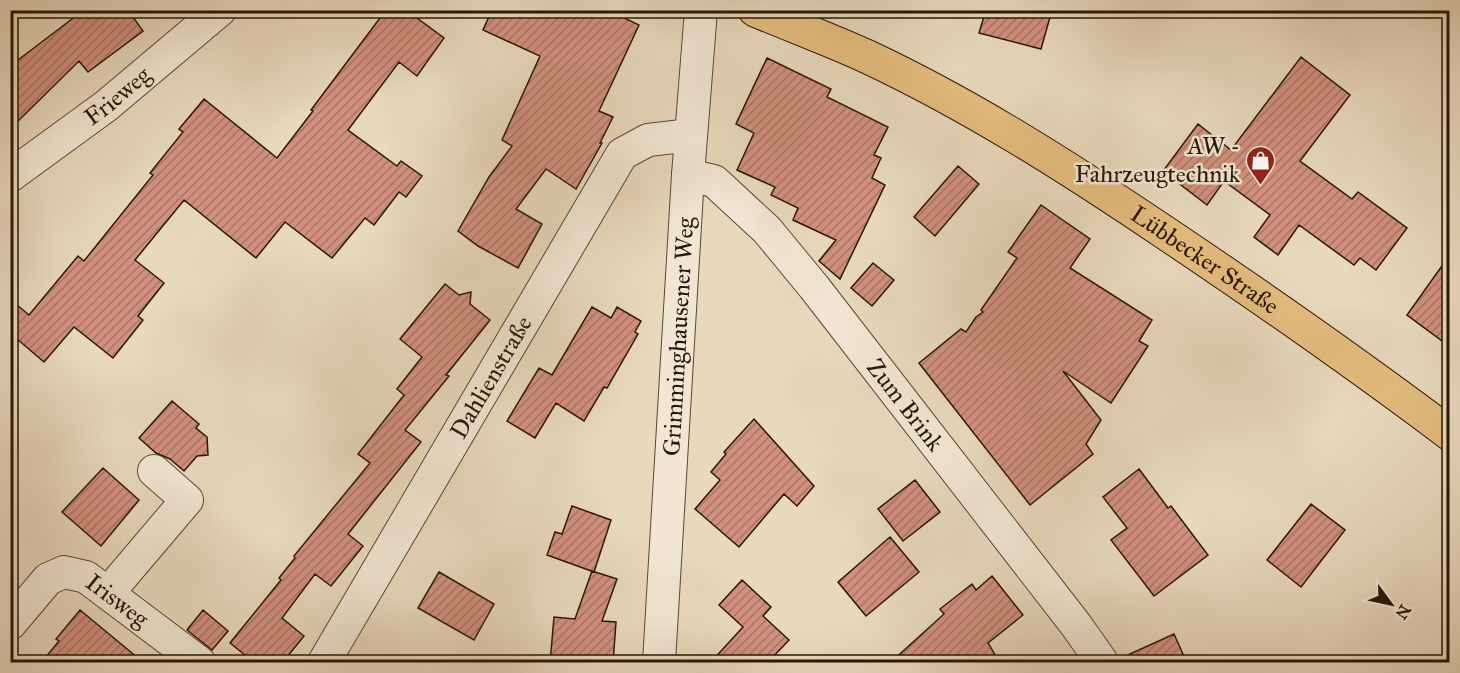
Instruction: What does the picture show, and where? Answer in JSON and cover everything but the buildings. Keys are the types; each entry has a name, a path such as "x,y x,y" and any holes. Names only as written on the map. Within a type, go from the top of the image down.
{"main road":[{"name":"Lübbecker Straße","path":"755,10 867,56 1006,129 1221,270 1449,434"}],"street":[{"name":"Frieweg","path":"10,176 106,106 220,10"},
{"name":"Grimminghausener Weg","path":"659,663 688,175 701,10"},
{"name":"Dahlienstraße","path":"324,663 622,154 648,140 691,135"},
{"name":"Zum Brink","path":"688,175 714,181 767,230 814,287 1069,615 1102,663"},
{"path":"108,594 187,500 154,471"},
{"name":"Irisweg","path":"10,624 48,579 64,572 86,577 199,663"}],"place":[{"name":"AW - Fahrzeugtechnik","path":"1261,186"}]}
